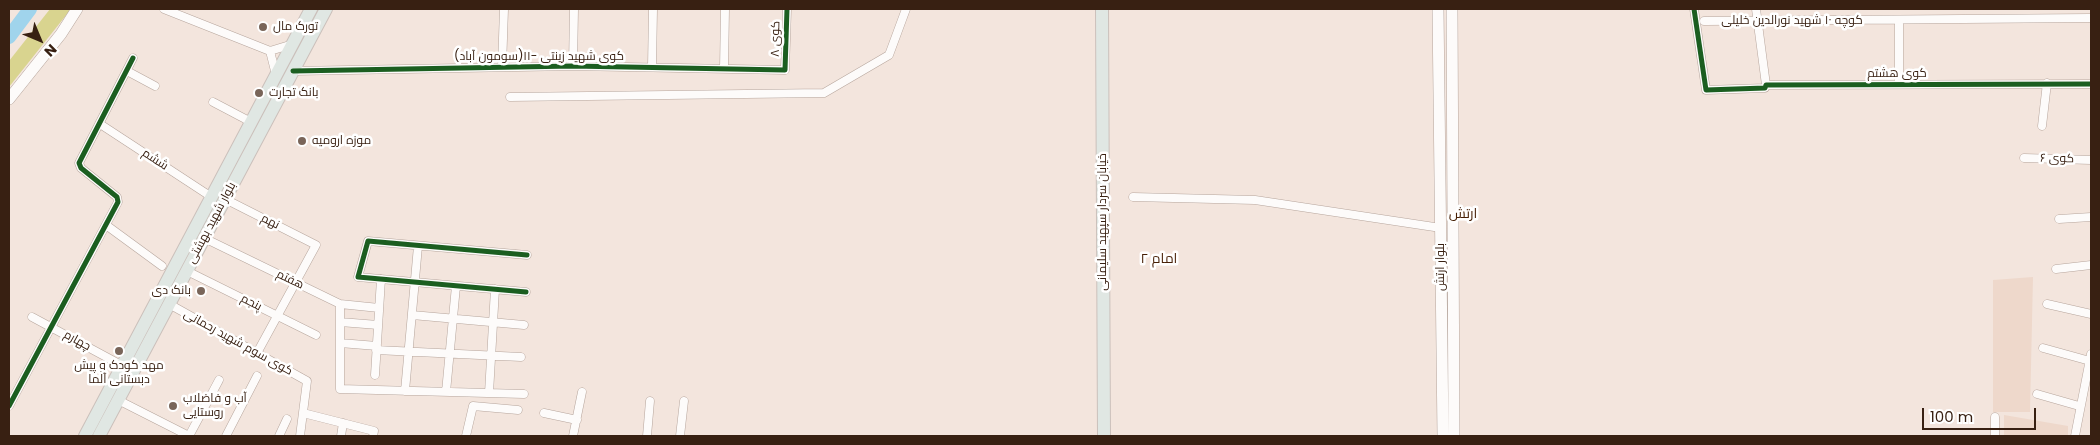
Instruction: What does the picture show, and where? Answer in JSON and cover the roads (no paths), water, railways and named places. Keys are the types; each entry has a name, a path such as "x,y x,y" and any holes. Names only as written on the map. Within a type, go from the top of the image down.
{"main road":[{"path":"9,99 60,34 77,9"},
{"name":"بلوار شهید بهشتی","path":"85,436 210,196 311,9"},
{"name":"بلوار شهید بهشتی","path":"99,436 326,9"},
{"name":"خیابان سردار سپهبد سلیمانی","path":"1095,9 1095,436"},
{"name":"خیابان سردار سپهبد سلیمانی","path":"1102,9 1104,436"},
{"name":"بلوار ارتش","path":"1438,9 1443,436"},
{"name":"بلوار ارتش","path":"1452,9 1454,436"},
{"path":"1441,228 1454,228"}],"street":[{"path":"164,9 270,51 293,44"},
{"path":"502,67 504,9"},
{"path":"573,66 574,9"},
{"path":"652,67 653,9"},
{"path":"724,68 725,9"},
{"name":"کوی ۸","path":"786,70 787,9"},
{"path":"510,96 824,93 889,55 906,9"},
{"name":"کوی هشتم","path":"1694,9 1706,90 1765,88 1766,84 2091,84"},
{"path":"1756,9 1766,84"},
{"path":"1943,9 1943,18"},
{"name":"کوچه ۱۰ شهید نورالدین خلیلی","path":"1704,21 2091,18"},
{"path":"1899,20 1899,83"},
{"path":"270,51 276,76"},
{"path":"9,406 119,200 81,168 79,163 134,58"},
{"name":"کوی شهید زینتی -۱۱(سومون آباد)","path":"293,71 573,66 786,70"},
{"path":"127,71 155,86"},
{"path":"2042,126 2047,84"},
{"path":"213,102 251,122"},
{"name":"ششم","path":"100,124 210,196"},
{"name":"کوی ۶","path":"2024,158 2091,160"},
{"path":"1133,197 1255,200 1441,228"},
{"name":"نهم","path":"225,199 316,244 296,282"},
{"path":"2059,220 2091,218"},
{"path":"106,225 162,266"},
{"name":"هفتم","path":"204,238 340,304 379,308"},
{"path":"526,292 358,277 368,241 527,255"},
{"path":"405,391 418,246"},
{"path":"2056,269 2091,265"},
{"name":"پنجم","path":"187,270 316,335"},
{"path":"374,375 381,279"},
{"path":"257,353 296,282"},
{"path":"446,392 456,286"},
{"path":"489,393 495,289"},
{"name":"کوی سوم شهید رحمانی","path":"170,304 307,381 303,413"},
{"path":"340,304 340,389 524,394"},
{"path":"2047,304 2091,314"},
{"path":"412,315 524,325"},
{"name":"چهارم","path":"32,317 123,366"},
{"path":"340,322 378,325"},
{"path":"340,343 408,352 521,357"},
{"path":"2043,348 2090,358 2079,406 2075,436"},
{"path":"226,436 257,376"},
{"path":"118,400 189,436 219,380"},
{"path":"573,436 582,392"},
{"path":"2037,394 2079,406"},
{"path":"680,436 684,400"},
{"path":"647,436 650,401"},
{"path":"466,436 472,406 518,410"},
{"path":"300,436 303,413 374,431 373,436"},
{"path":"544,413 577,420"},
{"path":"1995,417 1995,436"},
{"path":"279,436 287,419"},
{"path":"342,436 344,423"}],"waterway":[{"path":"9,37 30,9"}],"place":[{"name":"تورک مال","path":"263,27"},
{"name":"بانک تجارت","path":"259,93"},
{"name":"موزه ارومیه","path":"302,141"},
{"name":"بانک دی","path":"201,291"},
{"name":"مهد کودک و پیش دبستانی آلما","path":"119,351"},
{"name":"آب و فاضلاب روستایی","path":"173,406"}],"district":[{"name":"ارتش","path":"1463,214"},
{"name":"امام ۲","path":"1159,259"}]}
